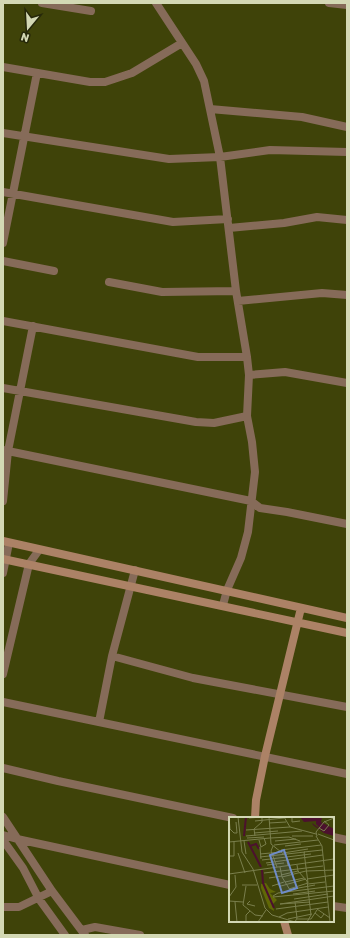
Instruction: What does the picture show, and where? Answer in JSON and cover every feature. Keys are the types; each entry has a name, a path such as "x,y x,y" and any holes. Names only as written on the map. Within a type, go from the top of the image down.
{"street":[{"path":"42,3 90,10"},
{"path":"156,3 196,64 204,81 220,157 236,291 247,357 249,375 246,416 252,442 255,472 248,532 241,558 227,590 223,605"},
{"path":"329,3 347,5"},
{"path":"3,67 90,82 105,82 132,73 182,43"},
{"path":"3,243 37,73"},
{"path":"210,109 302,117 347,127"},
{"path":"3,133 155,158 220,157 270,150 347,152"},
{"path":"3,192 173,222 228,219"},
{"path":"229,228 317,217 347,220"},
{"path":"3,261 54,271"},
{"path":"109,282 162,292 236,291"},
{"path":"238,301 322,293 347,295"},
{"path":"3,322 33,326 198,357 247,357"},
{"path":"3,501 5,450 21,391 33,326"},
{"path":"249,375 285,372 347,383"},
{"path":"3,388 196,422 214,423 246,416"},
{"path":"5,450 251,501 260,508 347,524"},
{"path":"3,573 6,542 227,590 347,618"},
{"path":"3,674 29,564 39,550"},
{"path":"4,560 223,605 347,633"},
{"path":"99,722 112,656 135,570"},
{"path":"255,817 256,800 265,756 300,608"},
{"path":"112,656 193,678 266,693 280,694 347,707"},
{"path":"3,702 347,774"},
{"path":"3,768 229,817"},
{"path":"3,817 52,891 84,933 95,927 140,935"},
{"path":"3,834 17,839 229,885"},
{"path":"334,837 347,840"},
{"path":"3,840 23,868 39,899 64,935"},
{"path":"3,907 19,907 39,899 52,891"},
{"path":"334,906 347,908"},
{"path":"284,922 288,935"}]}
